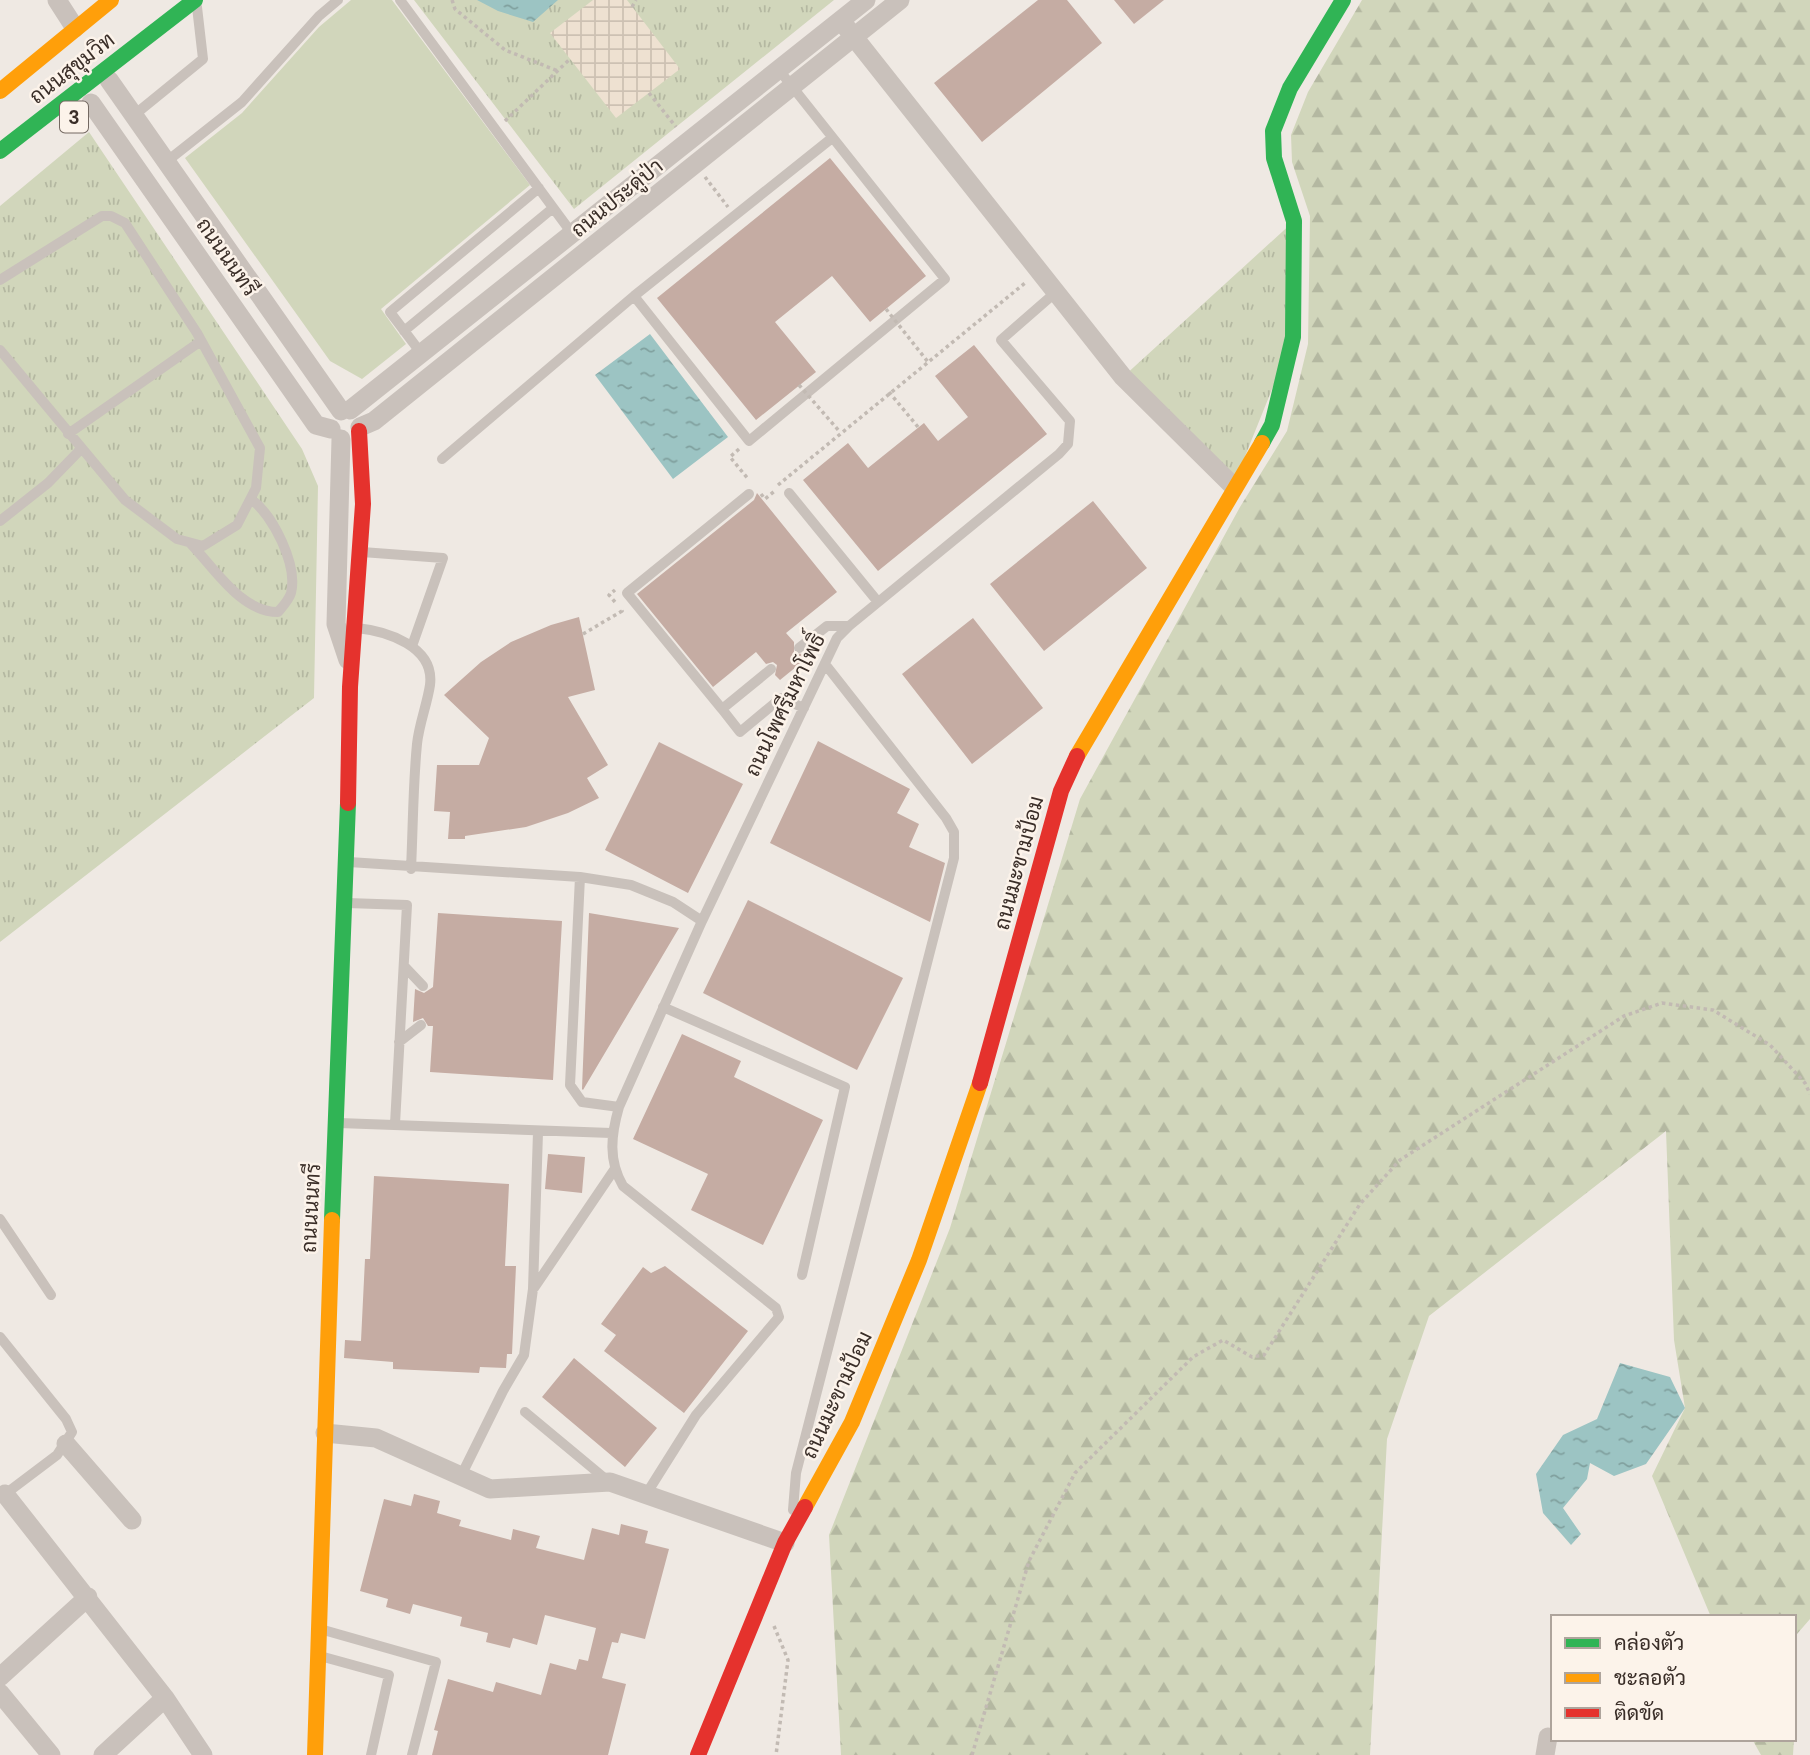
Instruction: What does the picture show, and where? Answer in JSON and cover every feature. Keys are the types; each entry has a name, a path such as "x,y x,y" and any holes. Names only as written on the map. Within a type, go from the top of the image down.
{"main road":[{"name":"ถนนสุขุมวิท","path":"0,91 111,0"},
{"name":"ถนนสุขุมวิท","path":"0,151 196,0"},
{"name":"ถนนมะขามป้อม","path":"698,1755 788,1538 852,1422 919,1260 986,1063 1061,790 1073,763 1233,486 1272,425 1293,337 1294,222 1274,158 1273,131 1290,88 1343,0"},
{"name":"ถนนสุขุมวิท","path":"13,59 75,28"},
{"name":"ถนนสุขุมวิท","path":"86,108 136,44"},
{"name":"ถนนนนทรี","path":"315,1755 348,862 350,664 357,628 360,552 362,452 353,420"}],"street":[{"path":"57,0 75,28"},
{"name":"ถนนประดู่ป่า","path":"353,420 421,353 866,0"},
{"name":"ถนนประดู่ป่า","path":"353,420 374,421 900,0"},
{"path":"841,20 1123,377 1233,486"},
{"name":"ถนนนนทรี","path":"109,80 239,268 353,420"},
{"name":"ถนนนนทรี","path":"86,108 181,231 316,425 336,434 336,624 350,664"},
{"path":"332,419 353,420 349,439 336,434 332,419"},
{"path":"325,1433 376,1438 460,1478 490,1489 610,1482 645,1496 788,1538"},
{"path":"66,1444 132,1520"},
{"path":"3,1496 88,1597 165,1698 204,1755"},
{"path":"0,1677 88,1597"},
{"path":"0,1692 51,1755"},
{"path":"103,1755 165,1698"}],"lane":[{"path":"132,116 203,59 196,0"},
{"path":"165,163 242,102 319,16 338,0"},
{"path":"400,0 571,232"},
{"path":"634,296 749,441 945,279 779,69"},
{"path":"442,459 634,296 832,138"},
{"path":"421,353 390,312 539,188"},
{"path":"404,331 553,208"},
{"path":"0,280 102,216 111,216 125,223 201,341 260,448 256,488 237,525 203,546 177,539 125,500 0,350"},
{"path":"181,231 202,216"},
{"path":"218,284 239,268"},
{"name":"ถนนโพศรีมหาโพธิ์","path":"611,1133 619,1107 702,921 838,638 849,625 1068,444 1070,421 1001,340 1056,292"},
{"path":"485,302 501,321"},
{"path":"68,434 201,341"},
{"path":"0,522 48,483 81,449"},
{"path":"789,493 878,602"},
{"path":"749,494 627,593 740,732 781,698 804,708"},
{"path":"189,542 247,603 260,610 278,612 290,596 292,579 288,562 269,517 251,499"},
{"path":"360,552 443,558 412,646"},
{"path":"799,648 827,626 849,625"},
{"path":"357,628 389,633 412,646 426,665 430,682 417,742 411,869"},
{"path":"788,1538 796,1473 954,858 954,832 947,818 825,664"},
{"path":"722,709 771,669"},
{"path":"348,862 411,869 580,877 631,885 673,902 702,921"},
{"path":"580,877 570,1085 582,1102 619,1107"},
{"path":"346,903 407,905 395,1124"},
{"path":"404,966 423,986"},
{"path":"663,1007 845,1087 802,1275"},
{"path":"399,1042 421,1025"},
{"path":"338,1123 611,1133 614,1170 623,1186 776,1308 779,1317 696,1415 645,1496"},
{"path":"460,1478 524,1355 533,1289 538,1132"},
{"path":"533,1289 614,1170"},
{"path":"0,1219 51,1295"},
{"path":"0,1337 66,1419 72,1432 66,1444 3,1496"},
{"path":"526,1412 610,1482"},
{"path":"319,1629 436,1662 412,1755"},
{"path":"318,1656 389,1675 371,1755"}],"path":[{"path":"452,0 454,9 505,50 558,71"},
{"path":"632,7 636,0"},
{"path":"496,130 570,59"},
{"path":"706,178 735,215"},
{"path":"765,499 779,487 776,483 1027,282"},
{"path":"886,309 928,362"},
{"path":"799,385 840,432"},
{"path":"889,392 918,427"},
{"path":"749,441 730,457 751,482"},
{"path":"972,1755 1029,1561 1076,1473 1193,1357 1223,1340 1252,1357 1264,1355 1360,1204 1400,1160 1624,1016 1662,1003 1713,1010 1770,1045 1805,1083 1810,1094"},
{"path":"757,1612 774,1624 788,1660 776,1755"}],"green space":[{"path":"351,0 392,0 530,185 381,309 406,344 362,379 330,361 185,158 242,113 319,27"},
{"path":"414,0 834,0 574,209"},
{"path":"1362,0 1810,0 1810,1619 1797,1634 1796,1663 1796,1615 1710,1615 1652,1476 1685,1408 1674,1340 1666,1131 1429,1316 1387,1439 1370,1755 841,1755 829,1535 950,1228 1080,799 1240,507 1287,431 1308,344 1310,216 1292,162 1291,135 1308,92"},
{"path":"89,132 302,449 318,486 314,698 0,942 0,206"},
{"path":"1294,221 1293,337 1233,486 1123,377"},
{"path":"1753,1741 1794,1741 1793,1755 1761,1755"}],"shaded area":[{"path":"593,0 627,0 680,69 616,118 550,33"}],"water":[{"path":"477,0 558,0 533,22 498,11"},
{"path":"650,334 728,437 673,479 595,375"},
{"path":"1620,1363 1670,1377 1685,1408 1646,1464 1614,1476 1590,1463 1587,1479 1563,1508 1581,1534 1571,1545 1543,1513 1536,1474 1563,1435 1597,1419"}],"building":[{"path":"1038,0 1067,0 1102,43 982,142 934,83"},
{"path":"1114,0 1164,0 1134,24"},
{"path":"830,158 926,276 870,322 832,276 775,322 816,372 756,420 657,298"},
{"path":"974,345 1047,434 878,571 803,480 848,443 868,468 924,423 938,441 968,417 935,376"},
{"path":"757,493 837,592 786,633 794,642 794,653 803,654 807,658 780,680 775,675 777,665 773,662 766,664 756,652 713,687 637,594 754,500"},
{"path":"1093,501 1147,568 1044,651 990,584"},
{"path":"579,617 595,690 568,697 608,765 587,778 599,798 568,813 526,827 465,836 465,839 448,839 450,812 434,811 437,765 479,765 489,738 444,695 481,662 511,642 551,625"},
{"path":"973,618 1043,708 972,764 902,674"},
{"path":"818,741 910,789 897,813 919,824 909,847 945,863 930,922 770,843"},
{"path":"659,742 743,784 688,893 605,850"},
{"path":"748,900 903,978 857,1070 703,993"},
{"path":"438,913 562,921 553,1080 430,1072 433,1026 428,1026 423,1018 413,1022 415,989 424,993 433,987"},
{"path":"589,913 679,928 583,1090 582,1089"},
{"path":"682,1034 741,1061 734,1077 823,1120 763,1245 691,1210 708,1174 633,1139"},
{"path":"548,1154 585,1157 582,1193 545,1189"},
{"path":"374,1176 509,1184 505,1266 516,1266 512,1354 507,1354 506,1368 480,1367 479,1373 393,1369 393,1362 344,1358 345,1340 361,1341 365,1259 370,1259"},
{"path":"665,1266 748,1331 684,1413 604,1351 616,1335 601,1324 643,1267 651,1273"},
{"path":"574,1358 657,1428 625,1467 542,1397"},
{"path":"414,1494 440,1501 437,1513 461,1520 459,1526 511,1540 513,1529 540,1536 536,1548 584,1560 592,1528 619,1535 621,1524 648,1531 645,1543 669,1549 645,1639 621,1633 618,1643 612,1642 602,1678 626,1684 608,1755 432,1755 438,1731 434,1730 448,1679 493,1692 496,1682 541,1695 550,1663 576,1670 579,1659 588,1661 596,1628 545,1615 537,1645 513,1638 510,1648 486,1642 488,1633 460,1626 462,1617 413,1604 410,1614 386,1607 388,1599 360,1591 384,1499 411,1506"}],"traffic: fast":[{"path":"0,151 195,0"},
{"path":"1262,443 1272,425 1293,337 1294,221 1274,158 1273,131 1290,88 1343,0"},
{"path":"332,1220 348,803"}],"traffic: slow":[{"path":"0,91 111,0"},
{"path":"1077,756 1262,443"},
{"path":"805,1507 852,1422 919,1260 980,1083"},
{"path":"315,1755 332,1220"}],"traffic: jam":[{"path":"348,803 350,687 363,504 359,431"},
{"path":"980,1083 1061,791 1077,756"},
{"path":"698,1755 785,1543 805,1507"}]}
